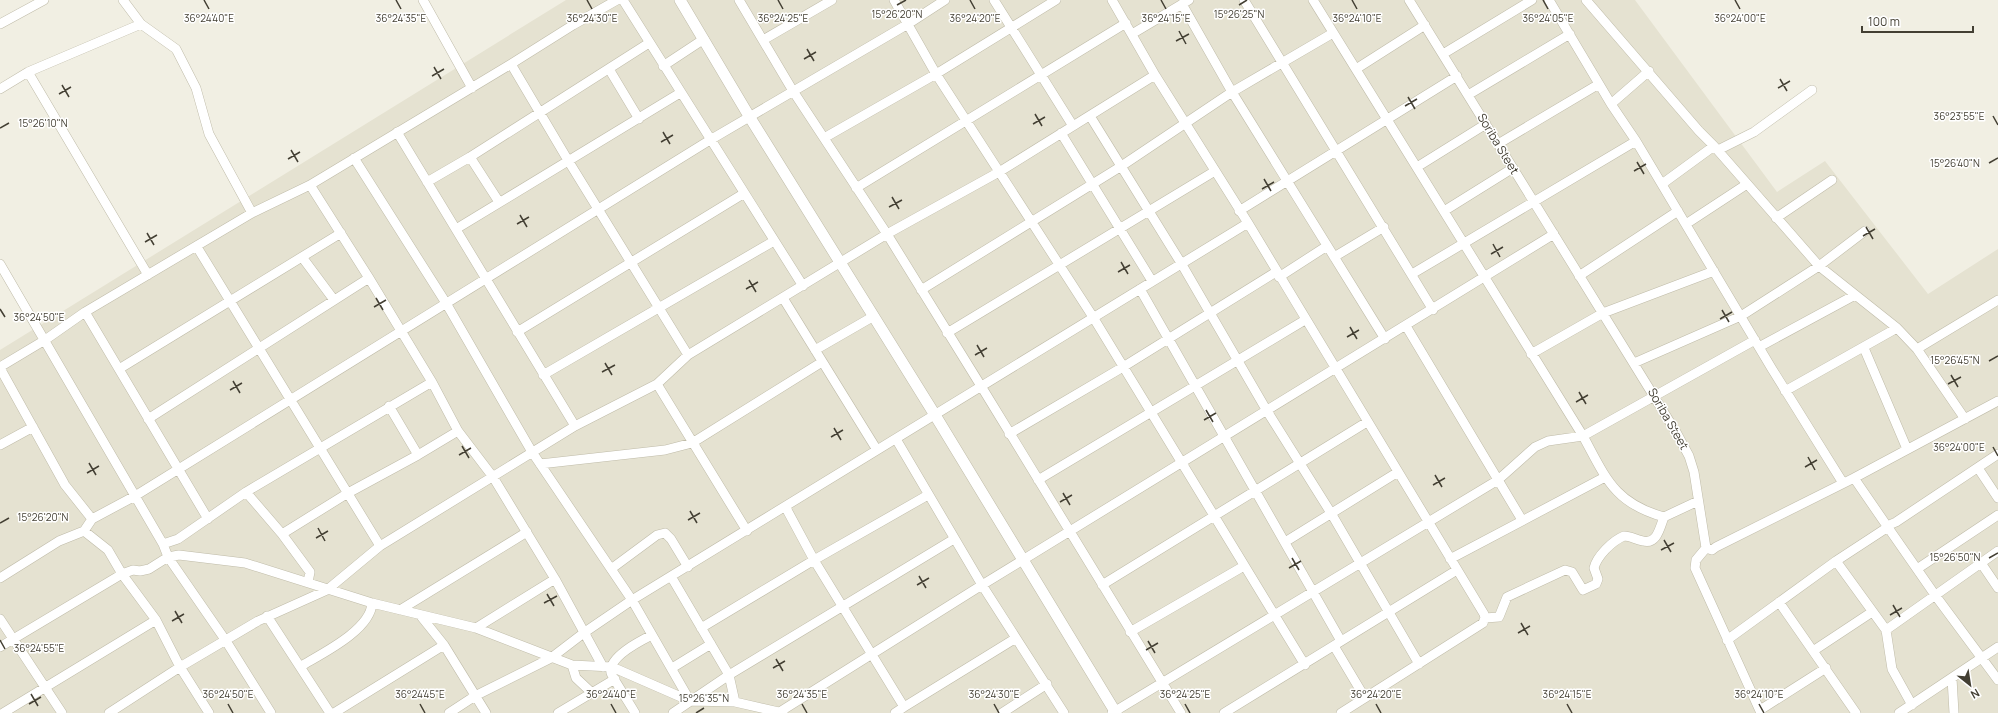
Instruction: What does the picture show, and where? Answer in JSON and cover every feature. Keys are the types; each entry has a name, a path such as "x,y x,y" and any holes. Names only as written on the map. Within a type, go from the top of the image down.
{"street":[{"path":"0,24 44,0"},
{"path":"123,0 141,24 176,49 196,88 209,134 252,213"},
{"path":"423,0 472,88"},
{"path":"92,518 65,485 0,367 45,340 85,312 197,247 252,213 310,185 472,88 573,25 617,0"},
{"path":"623,0 743,194 803,286"},
{"path":"680,0 749,116 935,414 1114,712 1427,521 1498,480 1535,447 1548,441 1583,436 1655,397 1854,295"},
{"path":"739,0 792,90 886,234 981,386 1161,683 1181,713"},
{"path":"763,40 832,0"},
{"path":"894,0 936,74 968,121 999,172 1093,317 1273,615 1305,665"},
{"path":"0,578 59,541 84,531 92,518 135,496 749,116 908,24 945,0"},
{"path":"994,0 1073,126"},
{"path":"824,138 936,74 1056,0"},
{"path":"1112,0 1155,75 1239,211 1248,223 1485,618"},
{"path":"1244,0 1384,227 1433,310"},
{"path":"1443,54 1532,0"},
{"path":"1549,0 1611,104 1662,184 1785,391 1843,483"},
{"path":"1586,0 1649,71 1699,131 1716,148 1819,266 1897,328 1918,349 1965,419"},
{"path":"1316,1 1333,33 1388,119 1484,278 1583,436 1605,477 1625,500 1664,517"},
{"name":"Soriba Steet","path":"1411,1 1579,276 1655,397 1689,456 1694,472 1706,548"},
{"path":"1132,34 1186,2 1232,92 1385,339"},
{"path":"856,188 968,121 1126,23"},
{"path":"0,89 28,72 141,24"},
{"path":"1356,69 1425,25"},
{"path":"921,290 1120,167 1185,122 1232,92 1333,33"},
{"path":"1468,95 1570,34"},
{"path":"663,66 704,39"},
{"path":"427,182 470,157 649,43"},
{"path":"511,64 539,113 688,355"},
{"path":"609,69 638,119"},
{"path":"1611,104 1649,71"},
{"path":"28,72 148,275"},
{"path":"109,713 180,667 267,616 327,590 380,546 575,426 657,384 688,355 886,234 999,172 1155,75"},
{"path":"1239,211 1457,76"},
{"path":"1498,144 1599,84"},
{"path":"1662,184 1716,148 1754,132 1812,90"},
{"path":"456,229 499,202 569,162 680,93"},
{"path":"1090,116 1120,167 1181,263 1267,411 1330,512 1419,664"},
{"path":"1417,167 1486,124"},
{"path":"397,132 543,376 575,426"},
{"path":"1061,133 1091,185 1152,281"},
{"path":"1412,274 1636,141"},
{"path":"470,157 499,202"},
{"path":"354,158 446,303 532,452 632,600 690,701"},
{"path":"1444,211 1513,168"},
{"path":"947,333 1215,171"},
{"path":"1776,218 1832,180"},
{"path":"1686,224 1747,184"},
{"path":"310,185 432,382 458,431 493,477 635,713"},
{"path":"517,332 743,194"},
{"path":"1579,276 1678,211"},
{"path":"449,713 475,696 551,658 585,632 632,600 672,578 896,438 1248,223"},
{"path":"1334,257 1384,227"},
{"path":"1634,363 1741,316 1819,266 1865,231"},
{"path":"119,369 341,233"},
{"path":"0,647 122,574 133,570 140,571 149,569 168,557 188,554 245,563 308,582 327,590 372,604 476,628 572,665 607,667 690,701 735,702 781,713 982,585 1433,310 1554,234"},
{"path":"543,376 774,242"},
{"path":"1009,434 1327,246"},
{"path":"197,247 258,348 321,447 380,546"},
{"path":"302,257 334,300"},
{"path":"0,264 164,544 168,557 226,641 271,713"},
{"path":"1531,354 1603,313 1714,271"},
{"path":"148,419 369,278"},
{"path":"1140,289 1313,591 1337,644 1365,698"},
{"path":"783,298 877,450"},
{"path":"1918,349 1998,300"},
{"path":"85,312 208,519"},
{"path":"815,350 874,316"},
{"path":"1038,480 1305,320"},
{"path":"1406,326 1522,520"},
{"path":"1785,391 1864,348 1897,328"},
{"path":"1864,348 1907,449"},
{"path":"540,464 665,450 692,443 822,362"},
{"path":"164,544 178,539 246,492 389,406 432,382"},
{"path":"657,384 747,531"},
{"path":"1826,668 1761,712 1695,568 1696,560 1706,548 1712,550 1716,548 1854,478 1998,401"},
{"path":"389,406 418,455"},
{"path":"1102,585 1215,517 1367,422"},
{"path":"0,446 33,426"},
{"path":"282,534 348,493 418,455 458,431"},
{"path":"896,438 982,585 1047,684 1064,713"},
{"path":"1728,640 1836,561 1998,454"},
{"path":"1978,468 1998,498"},
{"path":"1284,542 1330,512 1398,472"},
{"path":"1450,559 1605,477"},
{"path":"1854,478 1935,595 1998,680"},
{"path":"246,492 282,534 310,572 308,582"},
{"path":"701,628 928,494"},
{"path":"1485,618 1499,617 1507,597 1565,570 1572,572 1583,590 1596,584 1598,579 1594,568 1599,557 1616,541 1624,536 1644,542 1653,540 1656,537 1664,517 1698,501"},
{"path":"786,508 814,560 904,707"},
{"path":"1917,569 1998,515"},
{"path":"84,531 108,550 122,574 156,620 180,667 209,713"},
{"path":"400,610 527,532"},
{"path":"611,569 657,536 665,533 671,539 688,567"},
{"path":"672,713 729,675 954,539"},
{"path":"1886,630 1998,551"},
{"path":"1836,561 1886,630 1892,669 1912,705"},
{"path":"1980,563 1998,588"},
{"path":"1130,632 1244,566"},
{"path":"1224,713 1305,665 1457,570"},
{"path":"672,578 729,675 735,702"},
{"path":"476,628 555,579"},
{"path":"1779,602 1856,713"},
{"path":"300,666 351,634 372,611 372,604"},
{"path":"1813,650 1872,612"},
{"path":"420,615 444,645 486,713"},
{"path":"267,616 330,713"},
{"path":"1341,713 1483,623 1485,618"},
{"path":"0,619 62,713"},
{"path":"3,713 156,620"},
{"path":"607,667 630,648 652,634"},
{"path":"895,713 1016,638"},
{"path":"672,668 711,644"},
{"path":"334,713 444,645"},
{"path":"1899,713 1998,647"},
{"path":"572,665 576,678 592,693"},
{"path":"1952,678 1954,713"},
{"path":"558,713 615,679"},
{"path":"1002,713 1047,684"}],"shaded area":[{"path":"566,0 1635,0 1777,192 1825,161 1928,294 1998,249 1998,713 0,713 0,350"}]}
